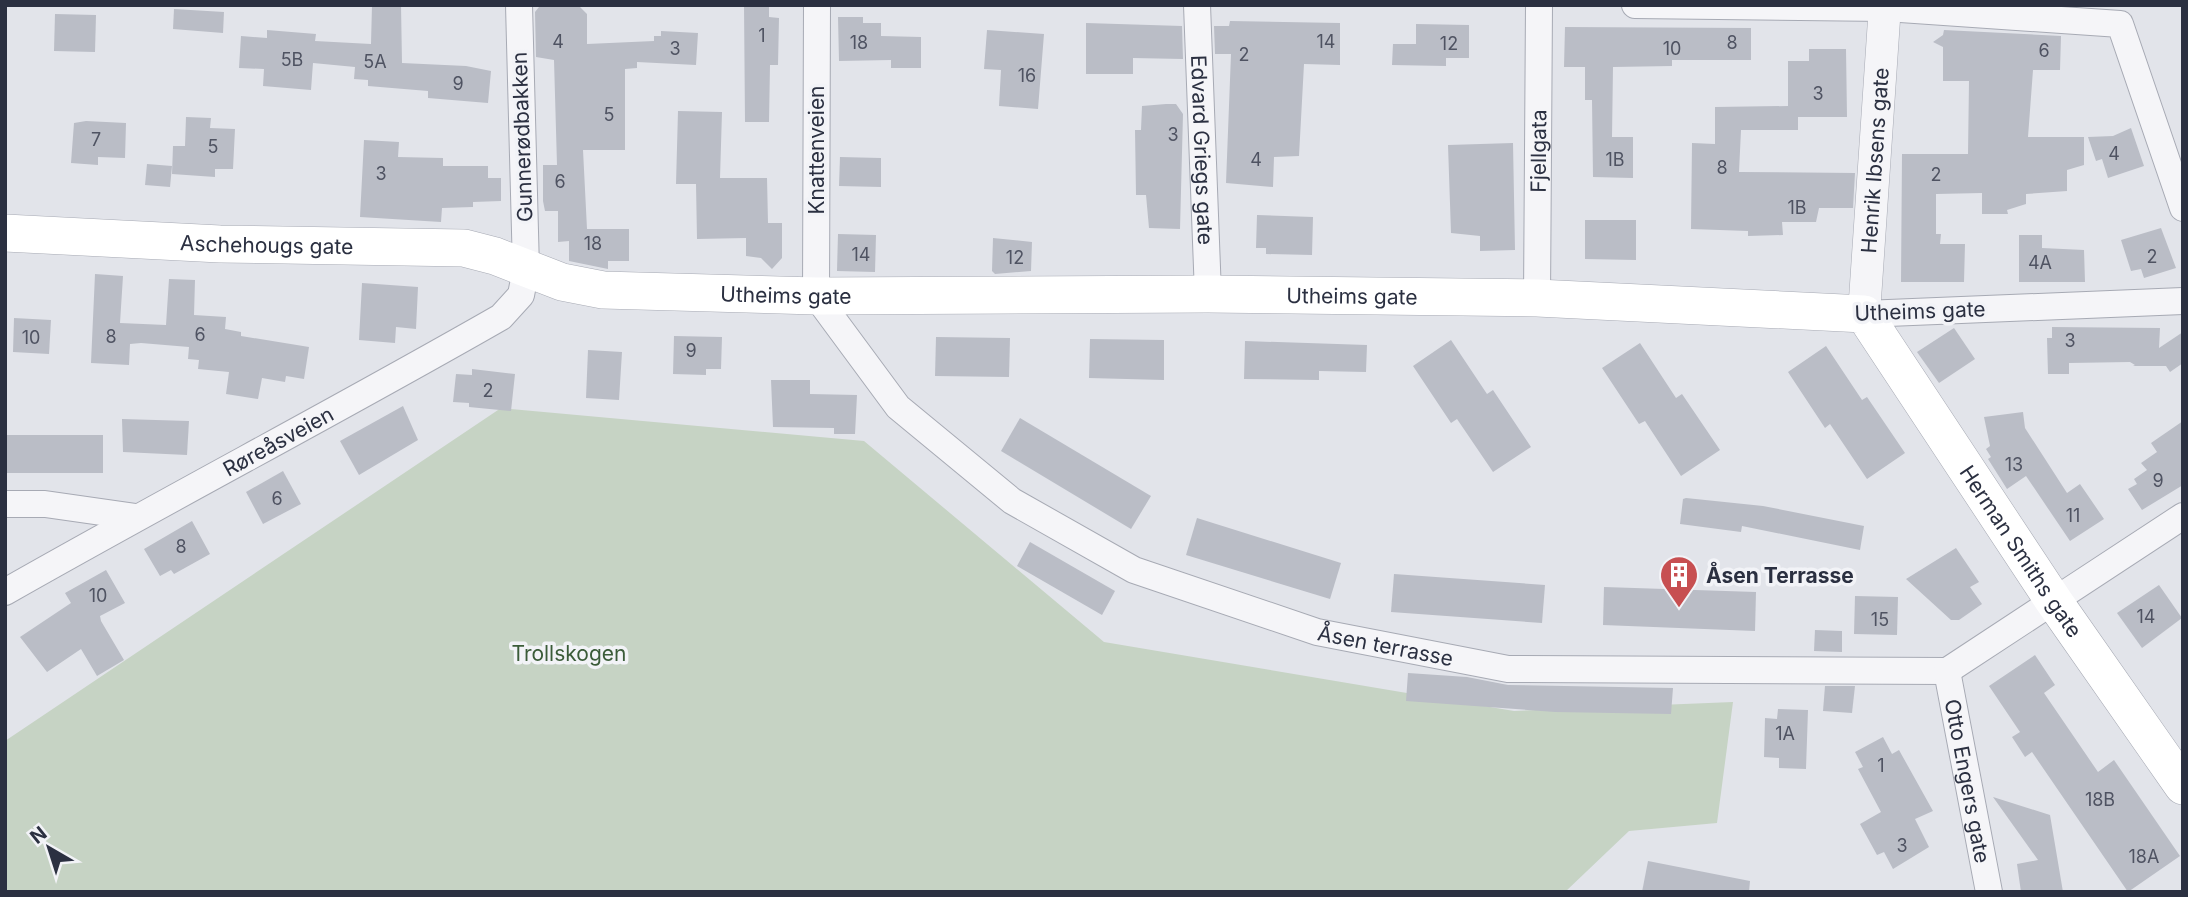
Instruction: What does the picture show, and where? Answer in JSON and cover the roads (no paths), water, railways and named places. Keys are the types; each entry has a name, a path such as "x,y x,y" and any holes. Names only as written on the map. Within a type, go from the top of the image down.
{"main road":[{"name":"Aschehougs gate","path":"5,233 220,244 464,248 495,256 526,269"},
{"name":"Utheims gate","path":"526,269 562,282 603,290 816,296 1208,294 1537,298 1864,314"},
{"name":"Herman Smiths gate","path":"1864,314 2053,600 2183,786"}],"street":[{"name":"Gunnerødbakken","path":"519,5 526,269"},
{"name":"Knattenveien","path":"816,296 817,5"},
{"name":"Edvard Griegs gate","path":"1197,5 1208,294"},
{"name":"Fjellgata","path":"1537,298 1539,5"},
{"path":"1636,5 1886,6 2120,24 2180,190"},
{"name":"Henrik Ibsens gate","path":"1864,314 1886,6"},
{"name":"Røreåsveien","path":"5,592 136,517 315,423 501,317 521,295 526,269"},
{"name":"Åsen terrasse","path":"816,296 898,407 1012,501 1134,570 1317,632 1508,669 1947,671"},
{"name":"Utheims gate","path":"1864,314 2183,301"},
{"path":"5,504 45,504 136,517"},
{"path":"1947,671 2183,516"},
{"name":"Otto Engers gate","path":"1947,671 1989,892"}],"place":[{"name":"Åsen Terrasse","path":"1679,609"}],"park label":[{"name":"Trollskogen","path":"569,653"}]}
